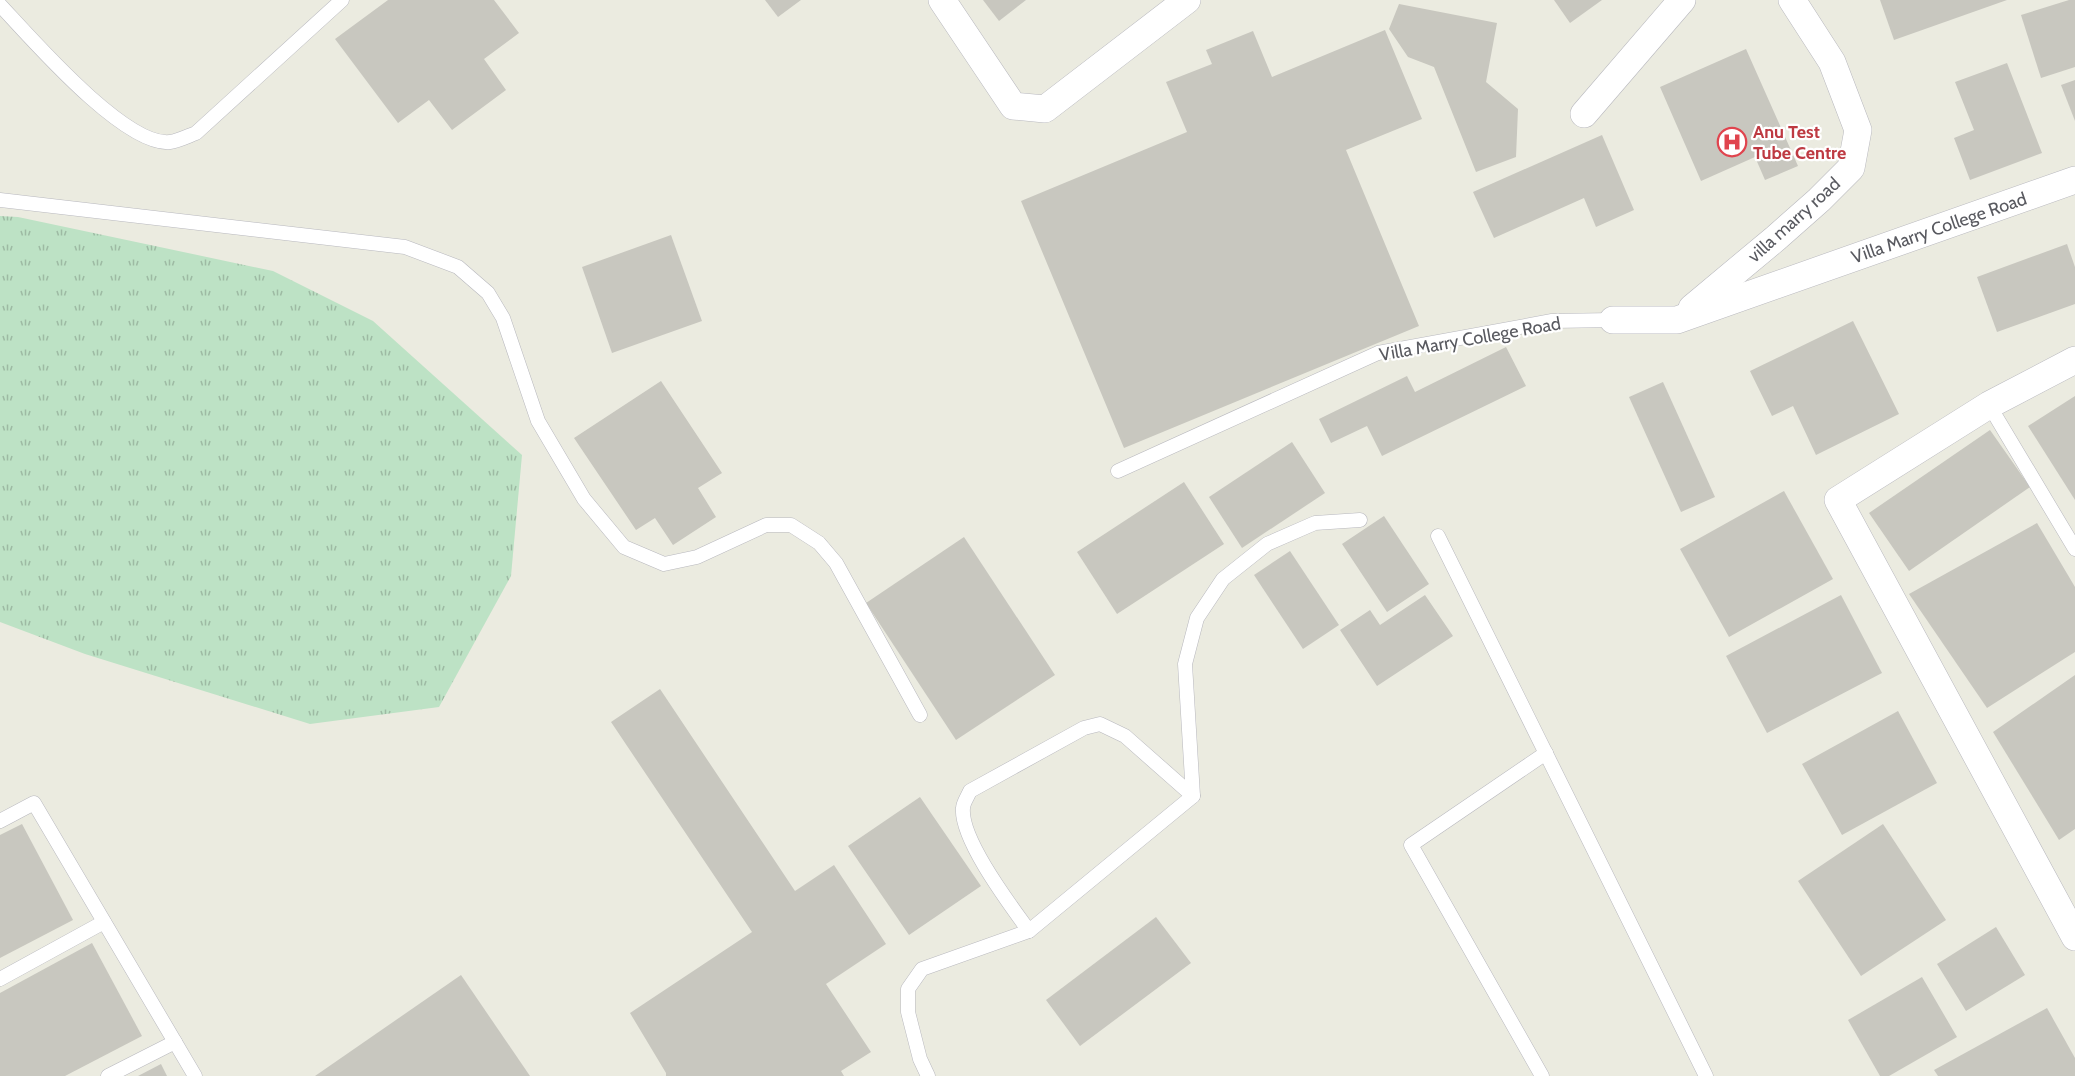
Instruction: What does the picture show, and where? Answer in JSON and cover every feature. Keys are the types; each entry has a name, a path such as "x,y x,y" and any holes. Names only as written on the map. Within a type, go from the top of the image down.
{"street":[{"path":"942,0 1013,106 1045,109 1187,0"},
{"path":"1584,114 1682,0"},
{"name":"villa marry road","path":"1677,320 1776,238 1851,168 1858,130 1832,62 1792,0"},
{"name":"Villa Marry College Road","path":"1612,320 1677,320 2075,180"},
{"path":"2075,360 1989,405 1838,500 2075,937"}],"lane":[{"path":"6,0 0,5 96,104 139,135 169,143 196,133 342,0"},
{"path":"0,200 405,248 458,267 488,292 503,318 538,421 584,499 624,547 664,564 697,557 766,525 791,525 819,543 836,563 920,715"},
{"name":"Villa Marry College Road","path":"1118,471 1378,353 1552,321 1612,320"},
{"path":"1989,405 2075,549"},
{"path":"1193,796 1185,664 1197,618 1223,579 1267,544 1315,523 1360,520"},
{"path":"1438,536 1706,1076"},
{"path":"1029,931 989,875 965,826 963,807 970,791 1084,728 1100,724 1125,736 1193,796"},
{"path":"1542,1076 1412,845 1545,753"},
{"path":"927,1076 920,1059 908,1012 908,989 922,969 1029,931 1193,796"},
{"path":"0,821 34,803 195,1076"},
{"path":"0,979 104,922"},
{"path":"108,1076 175,1042"}],"green space":[{"path":"0,216 18,217 273,271 373,321 522,455 511,576 439,707 310,724 85,654 0,622"}],"building":[{"path":"388,0 494,0 519,33 484,59 506,90 452,130 429,100 398,123 335,39"},
{"path":"765,0 801,0 778,17"},
{"path":"983,0 1026,0 999,21"},
{"path":"1554,0 1602,0 1570,23"},
{"path":"1880,0 2007,0 1894,40"},
{"path":"2075,0 2075,67 2041,78 2021,15"},
{"path":"1399,4 1497,23 1486,82 1518,109 1516,157 1476,172 1434,67 1408,57 1389,29"},
{"path":"1385,30 1422,119 1346,150 1419,326 1124,448 1021,201 1187,132 1166,82 1212,64 1206,50 1253,31 1272,77"},
{"path":"1746,49 1798,166 1765,180 1755,157 1701,181 1660,87"},
{"path":"2007,63 2042,153 1970,180 1954,138 1974,130 1955,82"},
{"path":"2075,80 2075,121 2061,85"},
{"path":"1602,135 1634,210 1596,227 1584,198 1494,238 1473,192"},
{"path":"671,235 702,321 612,353 582,267"},
{"path":"2067,244 2075,267 2075,304 1997,332 1977,277"},
{"path":"1853,321 1899,414 1816,455 1793,406 1772,416 1750,371"},
{"path":"1506,347 1526,386 1382,456 1367,426 1331,443 1319,419 1407,376 1415,392"},
{"path":"661,381 722,473 698,488 716,517 673,545 655,518 636,530 574,438"},
{"path":"1663,382 1715,497 1681,512 1629,397"},
{"path":"2075,396 2075,500 2028,426"},
{"path":"1990,430 2030,487 1909,571 1869,513"},
{"path":"1292,442 1325,493 1242,548 1209,497"},
{"path":"1184,482 1224,544 1117,614 1077,552"},
{"path":"1784,491 1833,579 1729,637 1680,549"},
{"path":"1384,516 1429,584 1387,612 1342,544"},
{"path":"2037,523 2075,587 2075,652 1987,708 1909,594"},
{"path":"964,537 1055,675 956,740 866,603"},
{"path":"1290,551 1339,625 1303,649 1254,575"},
{"path":"1425,595 1453,636 1377,686 1340,630 1370,610 1380,625"},
{"path":"1841,595 1882,673 1767,733 1726,656"},
{"path":"2075,675 2075,829 2059,840 1993,732"},
{"path":"660,689 795,891 834,865 886,944 826,984 871,1052 841,1071 844,1076 666,1076 630,1013 752,932 611,722"},
{"path":"1898,711 1937,783 1842,835 1802,764"},
{"path":"920,797 981,886 909,935 848,846"},
{"path":"22,824 73,920 0,958 0,835"},
{"path":"1883,824 1946,920 1861,976 1798,881"},
{"path":"1156,917 1191,963 1080,1046 1046,1000"},
{"path":"1996,927 2025,975 1966,1011 1937,964"},
{"path":"92,943 142,1036 65,1076 0,1076 0,993"},
{"path":"461,975 530,1076 315,1076"},
{"path":"1922,977 1957,1037 1889,1076 1880,1076 1848,1020"},
{"path":"2047,1008 2075,1058 2075,1076 1938,1076 1934,1070"},
{"path":"161,1064 167,1076 138,1076"}],"place":[{"name":"Anu Test Tube Centre","path":"1732,142"}]}
